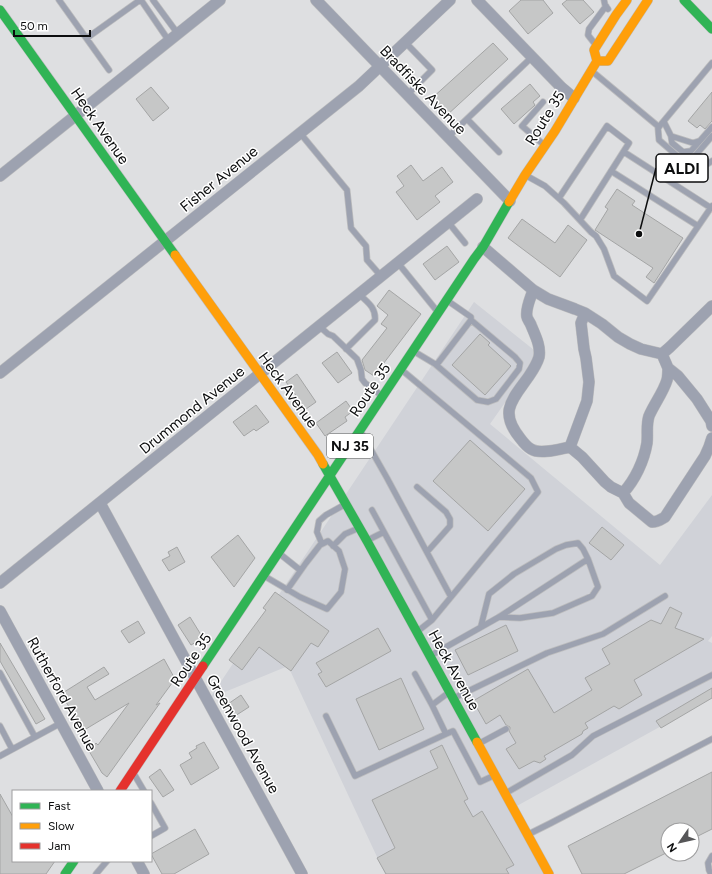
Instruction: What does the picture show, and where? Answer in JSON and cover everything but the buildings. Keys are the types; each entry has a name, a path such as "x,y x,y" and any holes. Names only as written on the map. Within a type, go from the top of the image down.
{"main road":[{"path":"597,45 627,0"},
{"path":"597,61 608,61 648,0"},
{"path":"684,0 696,7 712,29"},
{"name":"Heck Avenue","path":"0,10 318,455 360,528 549,874"},
{"name":"Route 35","path":"121,790 483,247 525,175 555,131 592,71 597,61 594,50 597,45"}],"street":[{"path":"0,176 220,0"},
{"name":"Bradfiske Avenue","path":"316,0 510,201"},
{"name":"Fisher Avenue","path":"0,373 359,86 450,0"},
{"path":"477,0 561,87 574,98"},
{"name":"Drummond Avenue","path":"0,583 477,199"},
{"path":"483,247 533,290 548,299 585,313 630,344 641,349 662,354"},
{"path":"533,290 528,303 527,316 537,338 539,358 535,367 512,402 509,410 512,425 517,434 531,449 537,451 547,451 570,447 582,457 605,482 623,493 629,503 652,522 656,522 665,516 705,456 712,438"},
{"path":"662,354 712,306"},
{"path":"570,447 587,401 589,382 581,323 585,313"},
{"path":"662,354 668,368 688,387 711,422 712,426"},
{"path":"623,493 628,487 642,459 647,442 647,423 664,387 667,379 668,368"},
{"name":"Greenwood Avenue","path":"100,503 302,874"},
{"name":"Rutherford Avenue","path":"0,611 97,790"},
{"path":"137,862 144,874"}],"lane":[{"path":"59,0 109,70"},
{"path":"86,38 140,0 174,37"},
{"path":"153,0 174,37"},
{"path":"604,0 610,12 616,15"},
{"path":"597,45 588,35 589,29 606,6"},
{"path":"406,42 432,70 407,94"},
{"path":"448,137 532,57"},
{"path":"712,64 658,128 659,140 690,166 704,166 712,161"},
{"path":"592,71 659,127"},
{"path":"543,102 522,126 545,145"},
{"path":"467,119 499,152"},
{"path":"664,122 671,136 672,143 683,152 691,152 712,127"},
{"path":"559,198 607,126 630,143 580,220"},
{"path":"300,133 347,190 351,228 366,246 367,260 380,276"},
{"path":"671,136 693,143 701,140"},
{"path":"688,164 712,136"},
{"path":"525,175 545,186 559,198 596,236 604,249 614,276 648,301 712,207 624,152"},
{"path":"611,171 698,226"},
{"path":"448,222 465,243"},
{"path":"398,263 438,313"},
{"path":"346,349 375,320 374,309 360,294"},
{"path":"413,350 435,364 477,400 488,402 496,399 519,370 520,364 515,357 471,320 471,317 447,300"},
{"path":"435,364 438,363 471,320"},
{"path":"319,326 328,334 333,336 357,359 364,383 383,397"},
{"path":"401,369 531,478 538,492 432,620 417,632"},
{"path":"360,431 451,597"},
{"path":"417,487 446,512 450,519 450,526 427,552"},
{"path":"322,544 317,532 319,521 326,515 346,504"},
{"path":"372,510 432,620"},
{"path":"333,546 345,534 360,528"},
{"path":"367,541 384,532"},
{"path":"264,576 300,598 327,609 341,592 345,568 339,551 328,541 320,545 300,570 287,590"},
{"path":"481,626 489,594 514,574 556,549 566,545 578,543 588,559 598,587 592,596 553,613 520,618 499,617"},
{"path":"279,553 300,570"},
{"path":"430,656 499,617 588,559"},
{"path":"432,706 452,695 547,653 602,634 665,596"},
{"path":"0,673 35,737"},
{"path":"415,674 446,734"},
{"path":"506,793 572,755 593,736 712,675"},
{"path":"326,716 355,776 468,724"},
{"path":"0,756 61,723"},
{"path":"0,726 12,749"},
{"path":"479,744 506,729"},
{"path":"453,731 480,782 496,775"},
{"path":"528,834 551,824 712,739"},
{"path":"133,772 143,790"},
{"path":"152,805 165,828 152,835"},
{"path":"711,874 708,863 712,856"},
{"path":"96,874 106,862"}],"shaded area":[{"path":"474,302 539,354 490,424 660,565 712,495 712,636 708,641 712,643 712,698 515,807 550,874 385,874 288,666 210,698"}],"traffic: fast":[{"path":"684,0 712,29"},
{"path":"0,10 175,255"},
{"path":"203,666 483,247 509,202"},
{"path":"323,464 477,742"},
{"path":"65,874 73,862"}],"traffic: slow":[{"path":"509,202 525,175 555,131 597,61 594,50 627,0"},
{"path":"597,61 608,61 648,0"},
{"path":"175,255 323,464"},
{"path":"477,742 549,874"}],"traffic: jam":[{"path":"121,790 203,666"}],"place":[{"name":"ALDI","path":"639,234"}]}
